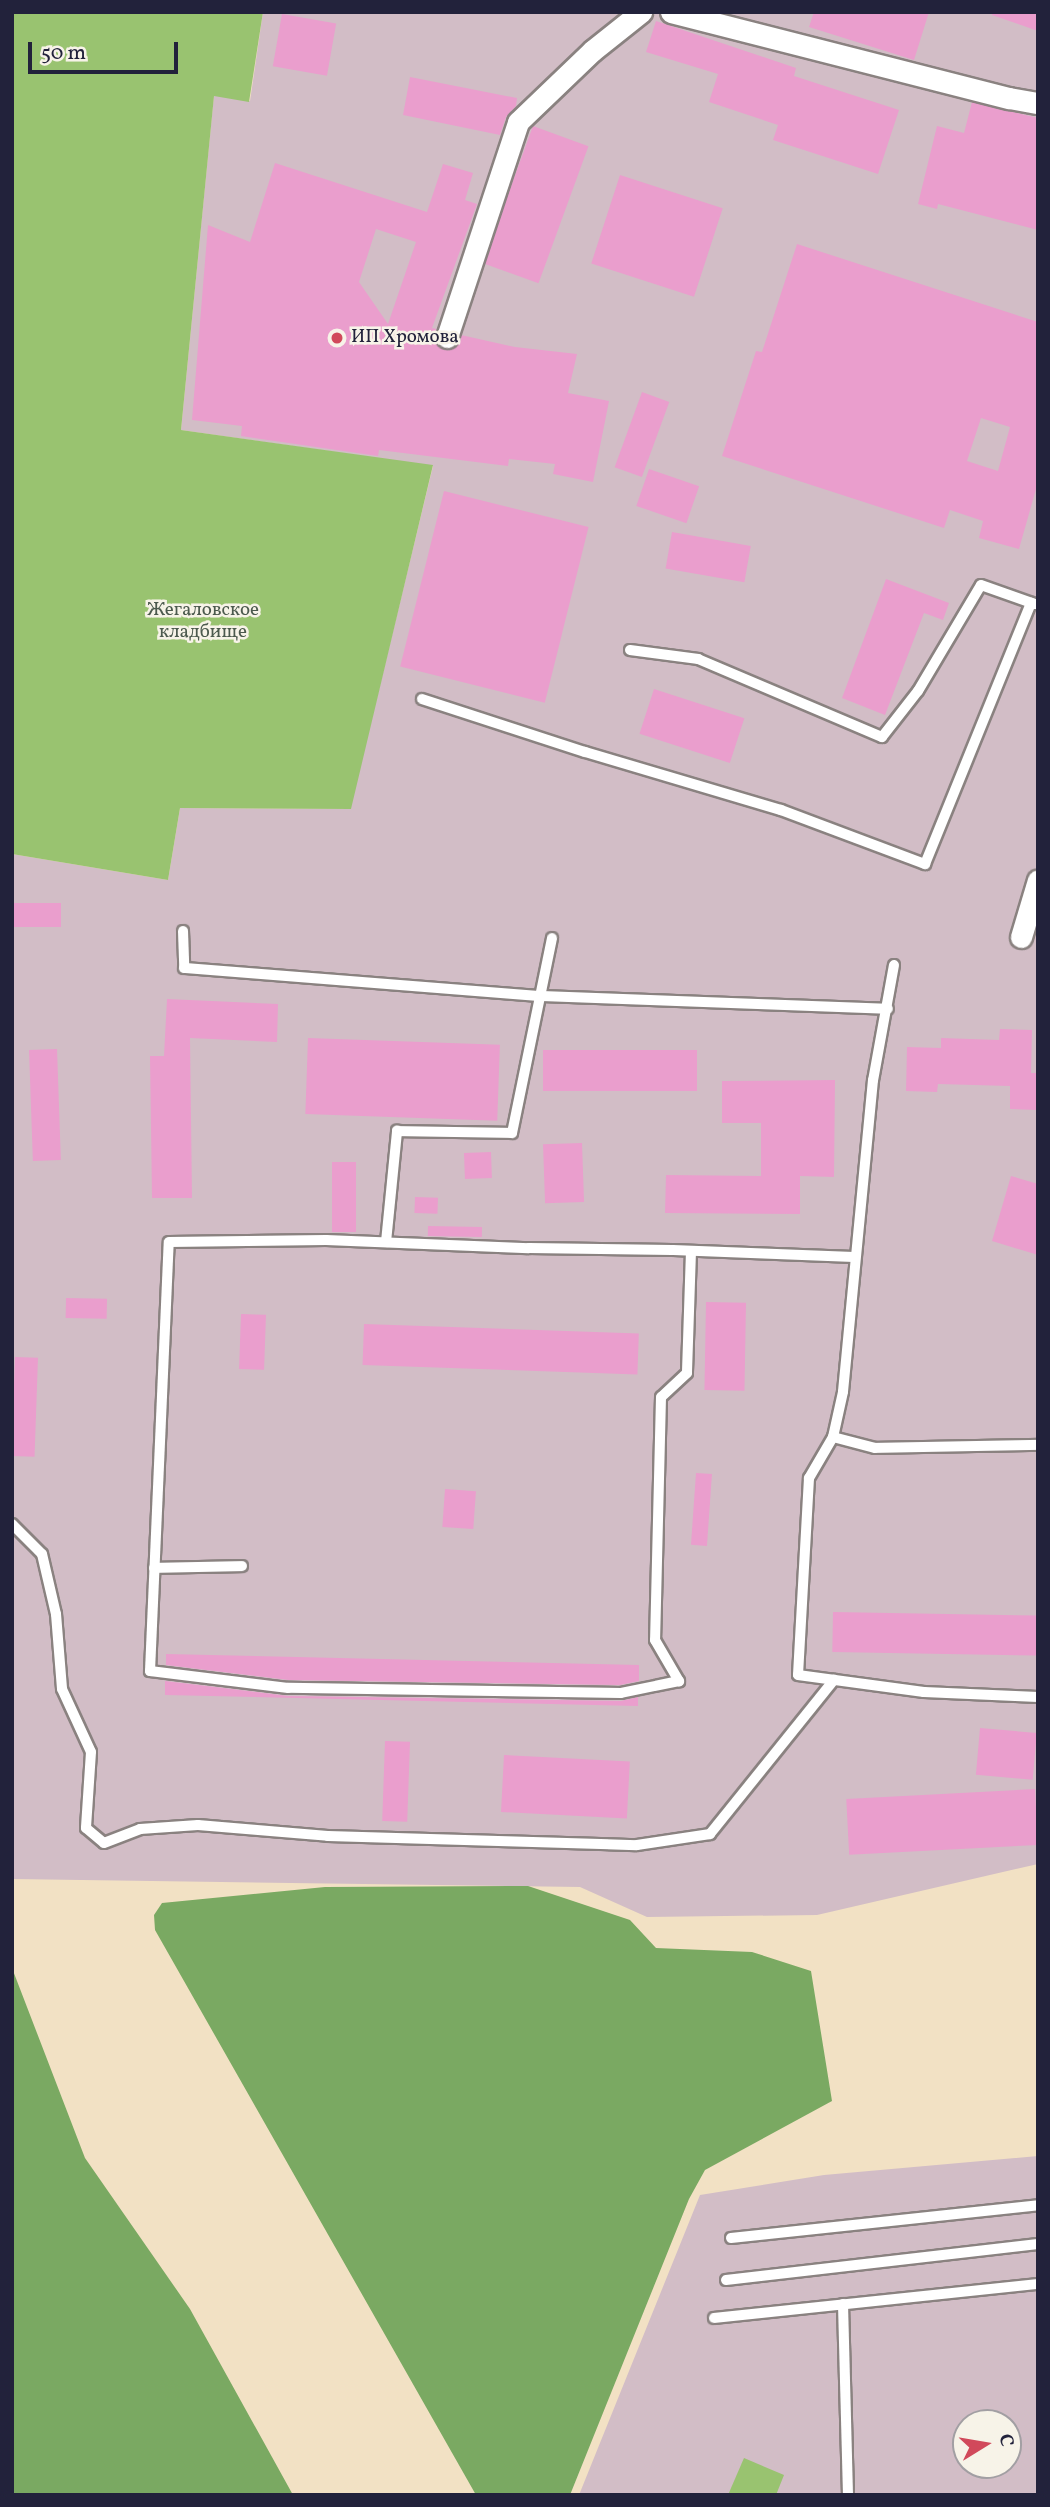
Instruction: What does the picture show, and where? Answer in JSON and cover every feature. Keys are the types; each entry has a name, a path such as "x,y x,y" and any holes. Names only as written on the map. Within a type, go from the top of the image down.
{"street":[{"path":"447,337 519,122 592,51 641,12"},
{"path":"671,12 1009,98 1038,103"},
{"path":"1021,937 1038,880"}],"lane":[{"path":"422,699 585,752 781,810 925,864 1034,603 981,585 918,691 882,737 698,659 630,650"},
{"path":"183,931 184,968 540,996 888,1009"},
{"path":"386,1242 397,1131 512,1133 552,938"},
{"path":"894,965 873,1080 842,1392 833,1437 809,1478 798,1675 924,1692 1038,1698"},
{"path":"691,1251 687,1373 662,1396 655,1640 679,1681 621,1693 288,1688 150,1671 169,1242 386,1242 691,1251 854,1257"},
{"path":"833,1437 875,1448 1038,1445"},
{"path":"12,1524 43,1554 57,1614 62,1689 90,1752 86,1828 104,1843 140,1829 198,1825 328,1836 637,1845 710,1834 834,1680"},
{"path":"154,1568 242,1566"},
{"path":"731,2238 1038,2205"},
{"path":"726,2280 1038,2244"},
{"path":"714,2318 1038,2284"},
{"path":"843,2304 848,2495"}],"shaded area":[{"path":"263,12 1038,12 1038,1864 817,1915 647,1917 580,1887 12,1879 12,854 168,880 180,808 350,809 433,466 181,430 214,95 250,101"},
{"path":"1038,2156 1038,2495 579,2495 700,2195 824,2175"}],"green space":[{"name":"Жегаловское кладбище","path":"12,12 263,12 249,102 214,96 181,430 433,465 351,809 180,808 168,880 12,854"},
{"path":"528,1886 630,1920 656,1948 752,1952 811,1971 832,2101 705,2170 689,2199 570,2495 476,2495 155,1930 154,1915 162,1903 325,1887"},
{"path":"12,1968 85,2158 190,2309 293,2495 12,2495"},
{"path":"744,2458 784,2475 776,2495 728,2495"}],"building":[{"path":"814,12 929,12 914,60 809,27"},
{"path":"992,12 1038,12 1038,31 992,15"},
{"path":"282,14 336,24 327,76 273,66"},
{"path":"656,21 796,68 794,76 899,110 878,174 773,140 778,125 709,102 718,74 646,52"},
{"path":"410,77 517,98 516,106 506,117 500,135 403,115"},
{"path":"972,102 1038,118 1038,230 938,204 937,209 918,204 937,126 964,133"},
{"path":"533,126 588,146 539,283 483,263"},
{"name":"ИП Хромова","path":"275,163 427,212 443,164 473,173 465,200 477,204 432,328 436,329 434,340 444,350 455,347 461,335 515,347 577,354 568,393 609,401 593,482 553,474 555,464 509,459 508,466 379,450 378,456 241,436 242,426 192,420 208,225 250,242","holes":["376,229 416,242 388,324 359,282"]},
{"path":"620,175 723,208 694,297 591,263"},
{"path":"797,244 1038,322 1038,482 1019,549 979,538 983,521 950,510 944,528 722,456 756,351 762,352","holes":["981,418 1010,427 998,471 967,461"]},
{"path":"642,392 669,402 642,477 615,467"},
{"path":"649,469 699,486 686,523 636,506"},
{"path":"444,491 589,527 545,703 400,667"},
{"path":"672,532 751,546 744,582 666,568"},
{"path":"886,579 949,603 943,620 924,613 885,715 842,698"},
{"path":"654,689 744,718 730,763 639,734"},
{"path":"12,903 61,903 61,927 12,927"},
{"path":"167,999 278,1004 277,1042 190,1038 192,1198 152,1198 150,1056 164,1056"},
{"path":"1000,1029 1032,1030 1031,1073 1038,1073 1038,1110 1010,1109 1010,1086 938,1084 937,1092 906,1091 907,1047 941,1048 941,1038 999,1040"},
{"path":"308,1038 500,1045 497,1121 305,1114"},
{"path":"57,1049 61,1160 33,1161 29,1050"},
{"path":"543,1050 697,1050 697,1091 543,1091"},
{"path":"835,1080 834,1177 800,1176 800,1214 665,1213 666,1175 761,1176 761,1123 722,1123 722,1081"},
{"path":"582,1143 584,1202 545,1203 543,1144"},
{"path":"491,1152 492,1178 465,1179 464,1153"},
{"path":"332,1162 356,1162 356,1232 332,1232"},
{"path":"1011,1176 1038,1184 1038,1255 992,1241"},
{"path":"415,1197 438,1198 437,1214 414,1213"},
{"path":"428,1226 482,1227 482,1237 428,1236"},
{"path":"66,1298 107,1299 107,1319 66,1318"},
{"path":"706,1302 746,1303 744,1391 704,1390"},
{"path":"241,1314 266,1315 264,1370 239,1369"},
{"path":"364,1324 639,1334 637,1375 363,1365"},
{"path":"15,1357 38,1358 35,1457 12,1456"},
{"path":"696,1473 712,1474 707,1546 691,1545"},
{"path":"445,1489 476,1491 473,1529 442,1527"},
{"path":"833,1612 1038,1616 1037,1656 832,1652"},
{"path":"166,1654 639,1665 639,1681 620,1685 289,1680 166,1665"},
{"path":"165,1681 288,1696 621,1701 638,1697 638,1706 165,1695"},
{"path":"980,1728 1037,1733 1033,1780 976,1775"},
{"path":"385,1741 410,1742 407,1822 382,1821"},
{"path":"504,1755 630,1762 627,1819 501,1812"},
{"path":"1035,1789 1038,1845 849,1855 846,1799"}],"place":[{"name":"ИП Хромова","path":"337,338"}]}
